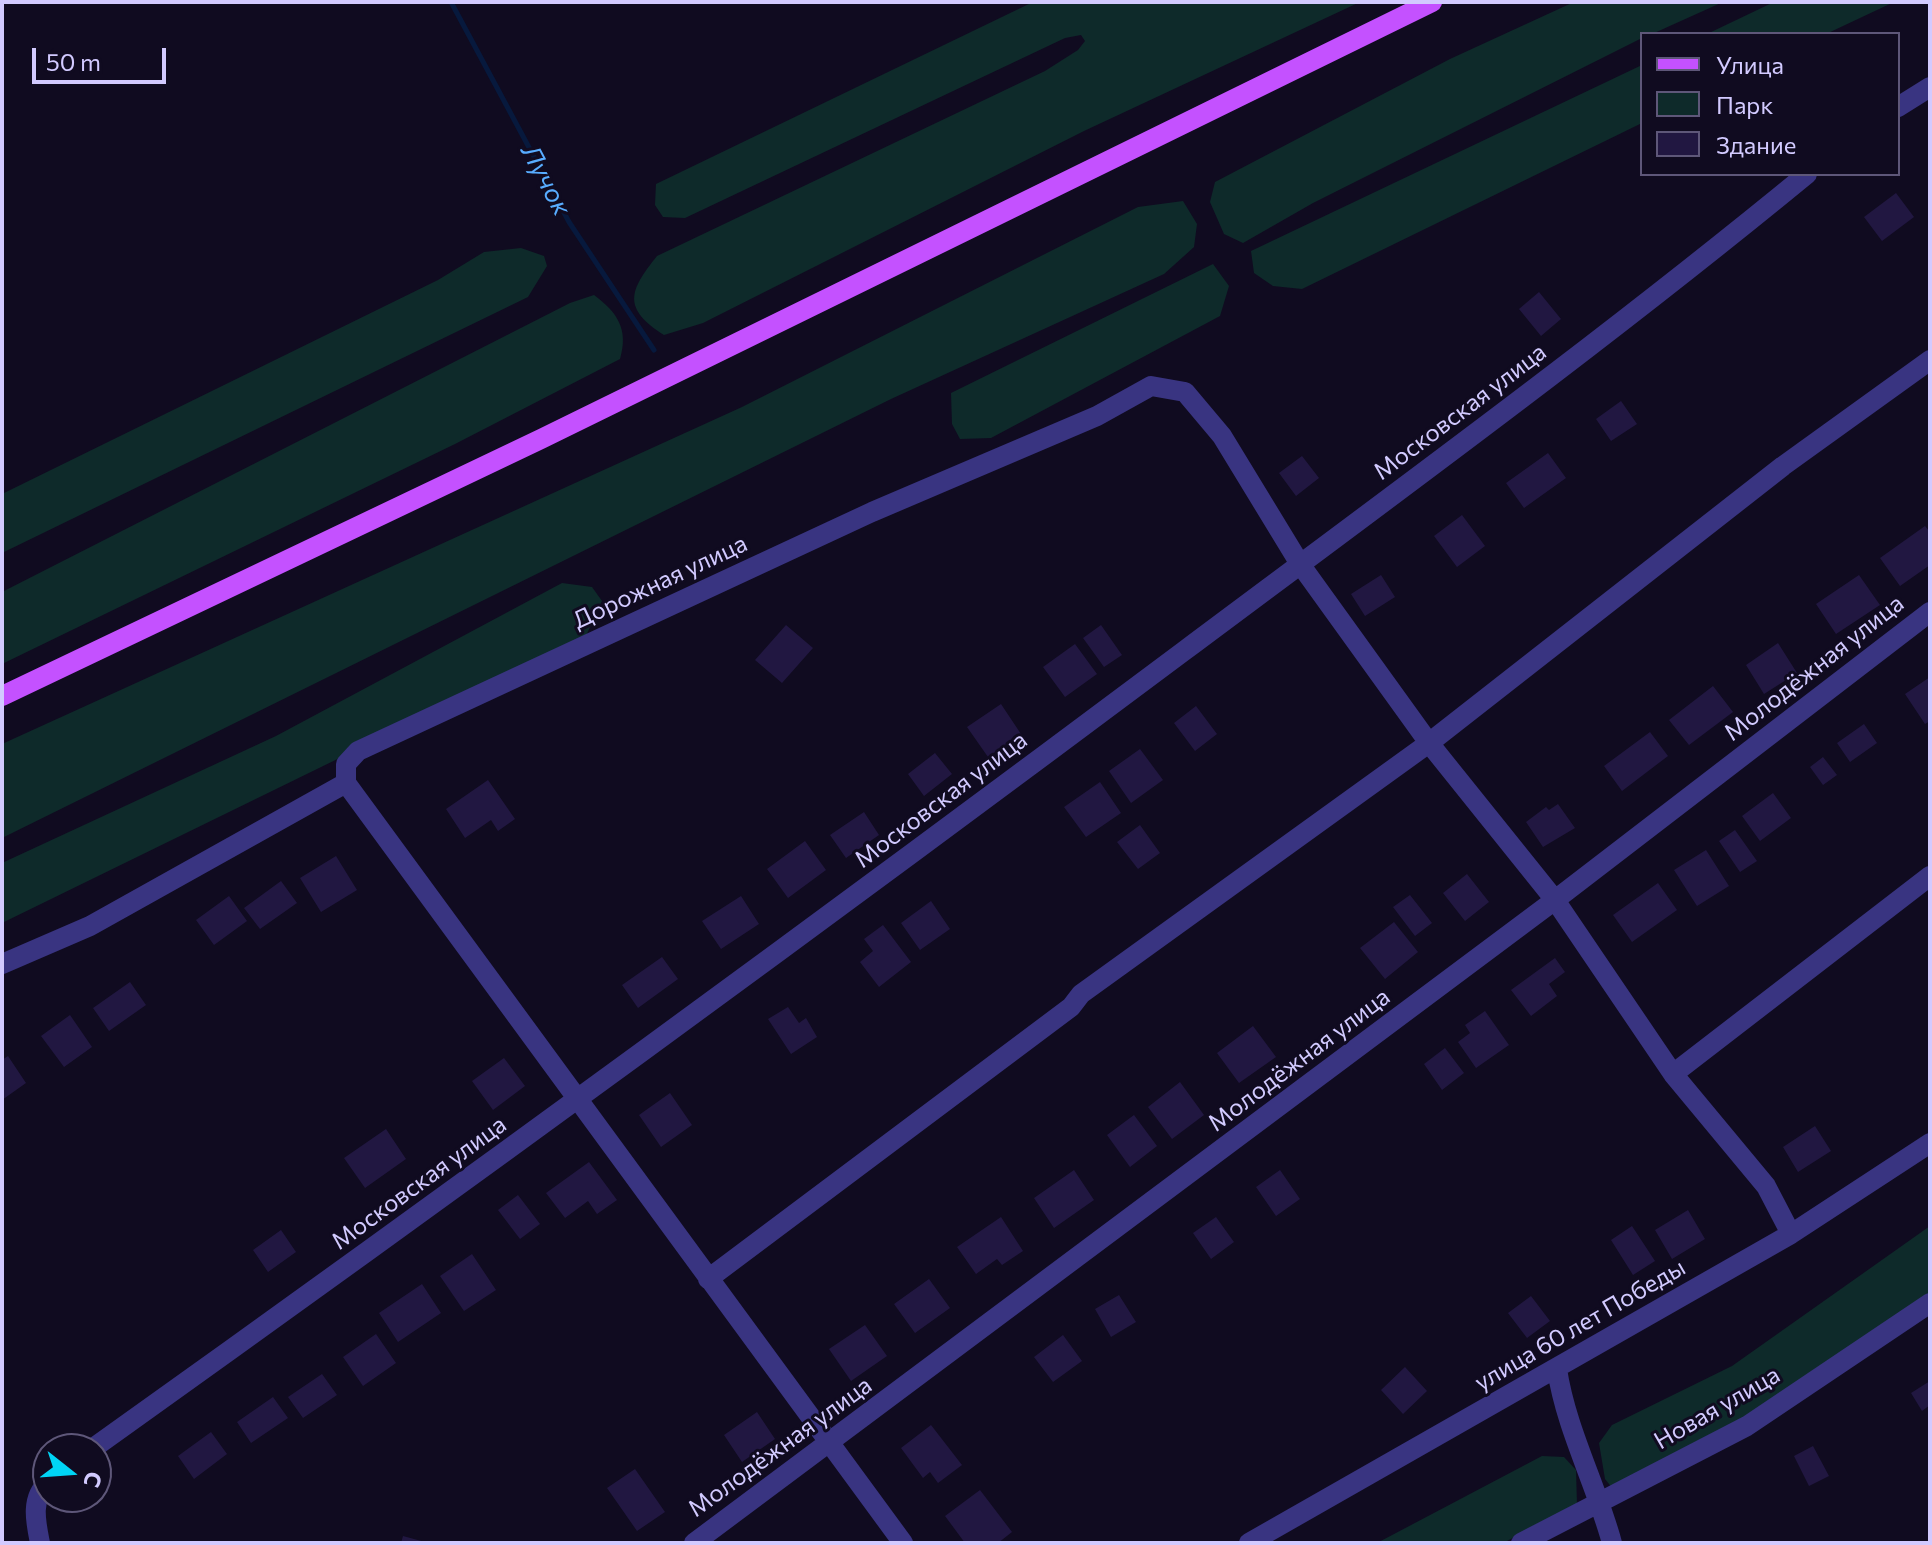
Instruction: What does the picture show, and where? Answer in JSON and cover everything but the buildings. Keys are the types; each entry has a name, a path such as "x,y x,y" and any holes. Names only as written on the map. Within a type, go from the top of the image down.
{"main road":[{"path":"2,696 541,439 1432,2"}],"street":[{"path":"1900,106 1930,87"},
{"name":"Московская улица","path":"112,1435 578,1100 1300,564 1658,295 1805,176"},
{"path":"708,1279 1071,1007 1081,994 1429,743 1783,466 1930,360"},
{"name":"Дорожная улица","path":"346,783 346,764 358,751 872,512 1097,416 1151,386 1185,392 1222,436 1300,564 1429,743 1555,900 1673,1074 1766,1186 1791,1234"},
{"name":"Молодёжная улица","path":"694,1543 1555,900 1930,612"},
{"path":"2,964 90,926 346,783 903,1543"},
{"path":"1673,1074 1930,876"},
{"name":"улица 60 лет Победы","path":"1249,1543 1791,1234 1930,1143"},
{"name":"Новая улица","path":"1521,1543 1747,1426 1930,1303"},
{"path":"1557,1369 1562,1400 1601,1503 1612,1543"},
{"path":"35,1513 40,1543"}],"green space":[{"path":"1033,2 1360,2 1084,131 703,323 664,335 641,316 634,298 636,289 657,256 1045,71 1078,50 1085,41 1081,35 1065,38 685,218 663,217 655,205 656,184"},
{"path":"1574,2 1723,2 1656,32 1640,32 1640,39 1313,203 1243,243 1224,234 1210,202 1215,182 1450,59"},
{"path":"1774,2 1894,2 1830,32 1711,32"},
{"path":"1640,66 1640,124 1302,289 1273,286 1254,273 1251,251"},
{"path":"1183,201 1197,224 1194,247 1164,274 891,399 2,838 2,744 742,407 1138,207"},
{"path":"521,248 544,256 547,266 528,297 2,553 2,494 438,280 484,252"},
{"path":"1213,264 1229,286 1220,316 991,438 960,439 952,424 951,393"},
{"path":"594,295 619,322 623,339 620,359 455,444 2,664 2,592 570,303"},
{"path":"562,583 592,587 602,601 585,638 2,923 2,863 276,736"},
{"path":"1930,1226 1930,1298 1750,1418 1613,1489 1605,1479 1599,1443 1612,1425 1732,1366"},
{"path":"1542,1456 1564,1457 1576,1470 1577,1505 1503,1543 1377,1543"}],"waterway":[{"name":"Лучок","path":"451,2 569,222 654,350"}]}
